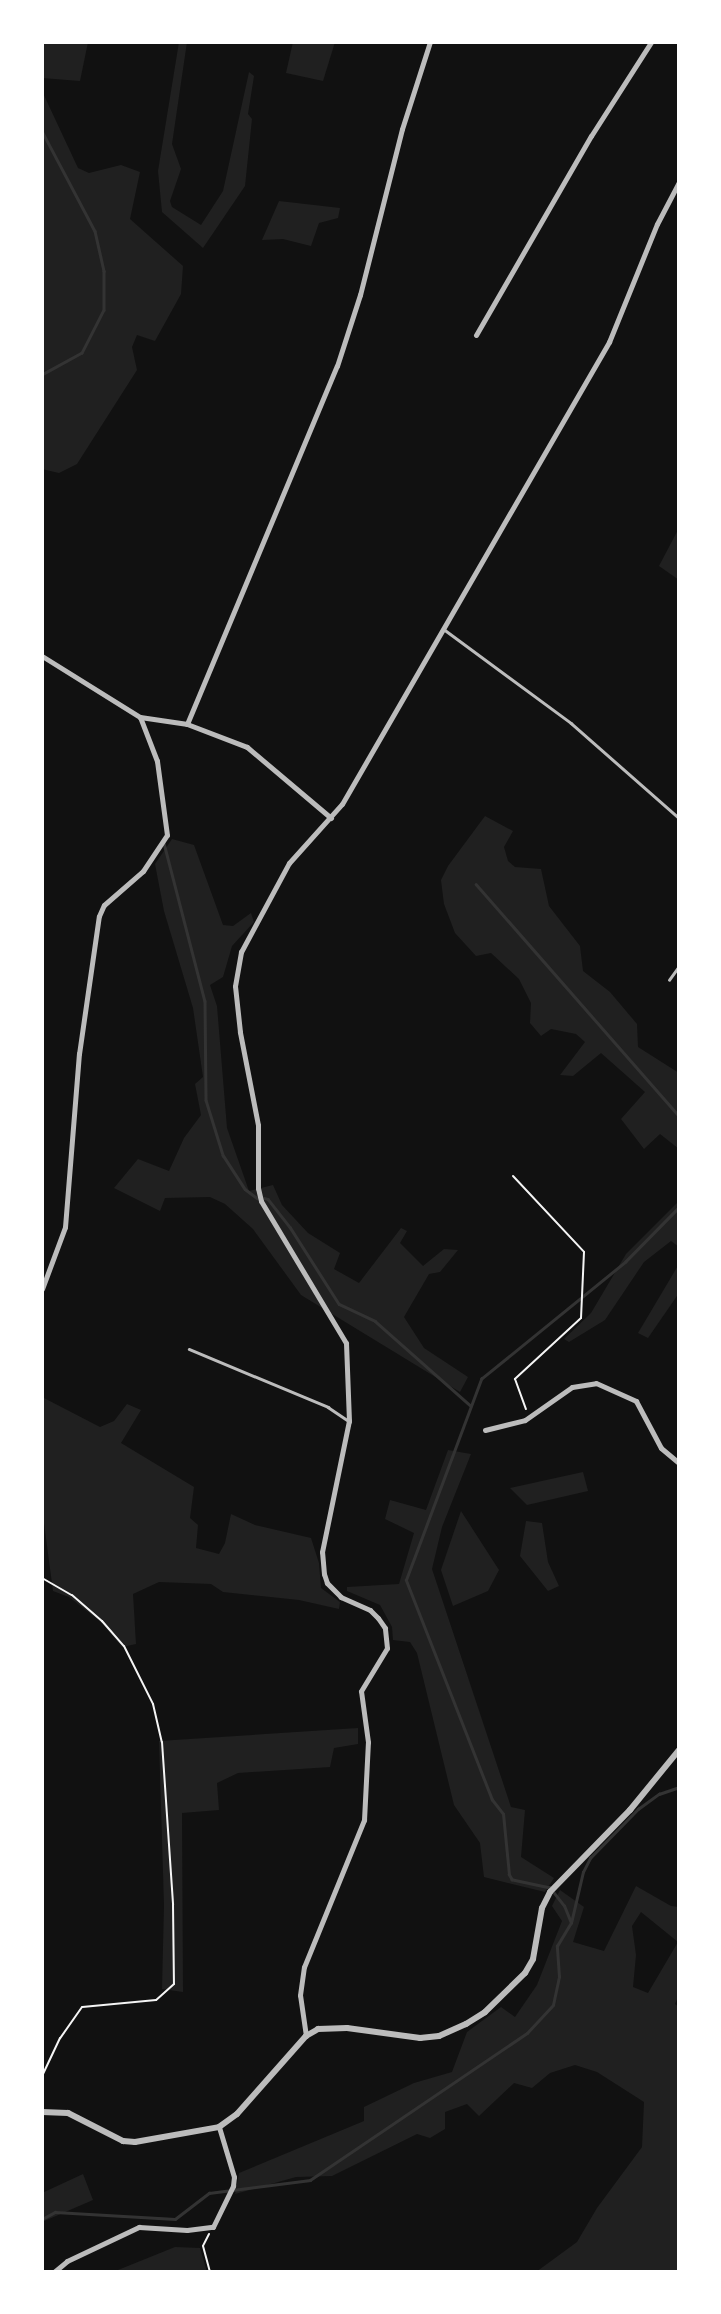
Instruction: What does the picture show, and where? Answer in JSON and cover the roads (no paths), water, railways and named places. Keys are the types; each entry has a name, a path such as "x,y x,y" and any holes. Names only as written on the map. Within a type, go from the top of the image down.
{"street":[{"path":"187,724 337,366 360,295 401,130 430,42"},
{"path":"477,335 584,147 651,42"},
{"path":"306,2036 300,1995 304,1967 364,1820 368,1742 361,1691 387,1648 385,1628 378,1618 334,1590 327,1583 322,1563 349,1421 346,1343 261,1200 258,1188 258,1125 240,1032 235,986 242,952 283,874 331,818 609,342 657,224 679,182"},
{"path":"42,656 140,717 187,724 247,747 331,818"},
{"path":"42,1289 65,1227 79,1054 99,916 107,901 143,871 167,835 157,761 140,717"},
{"path":"485,1430 528,1417 572,1387 596,1384 636,1401 661,1448 679,1464"},
{"path":"42,2112 68,2113 123,2141 135,2142 219,2127 237,2114 306,2036 318,2029 334,2027 420,2038 439,2036 466,2024 485,2012 524,1973 533,1959 542,1908 552,1890 630,1810 679,1750"},
{"path":"54,2272 67,2261 139,2227 187,2230 213,2227 233,2186 234,2169 219,2127"}],"lane":[{"path":"442,628 571,723 679,818"},
{"path":"669,980 679,966"},
{"path":"189,1349 328,1407 349,1421"}],"waterway":[{"path":"42,131 95,231 104,271 104,310 82,353 42,375"},
{"path":"164,843 205,1001 206,1100 223,1155 245,1189 257,1198"},
{"path":"476,884 679,1116"},
{"path":"264,1198 268,1199 290,1227 339,1304 375,1321 471,1406"},
{"path":"42,2219 55,2212 175,2219 209,2193 310,2180 527,2033 553,2005 559,1977 557,1946 571,1923 564,1906 550,1888 512,1880 509,1875 503,1814 492,1800 406,1580 481,1379 625,1262 679,1207"},
{"path":"571,1923 583,1872 590,1858 638,1809 659,1794 679,1787"}]}
